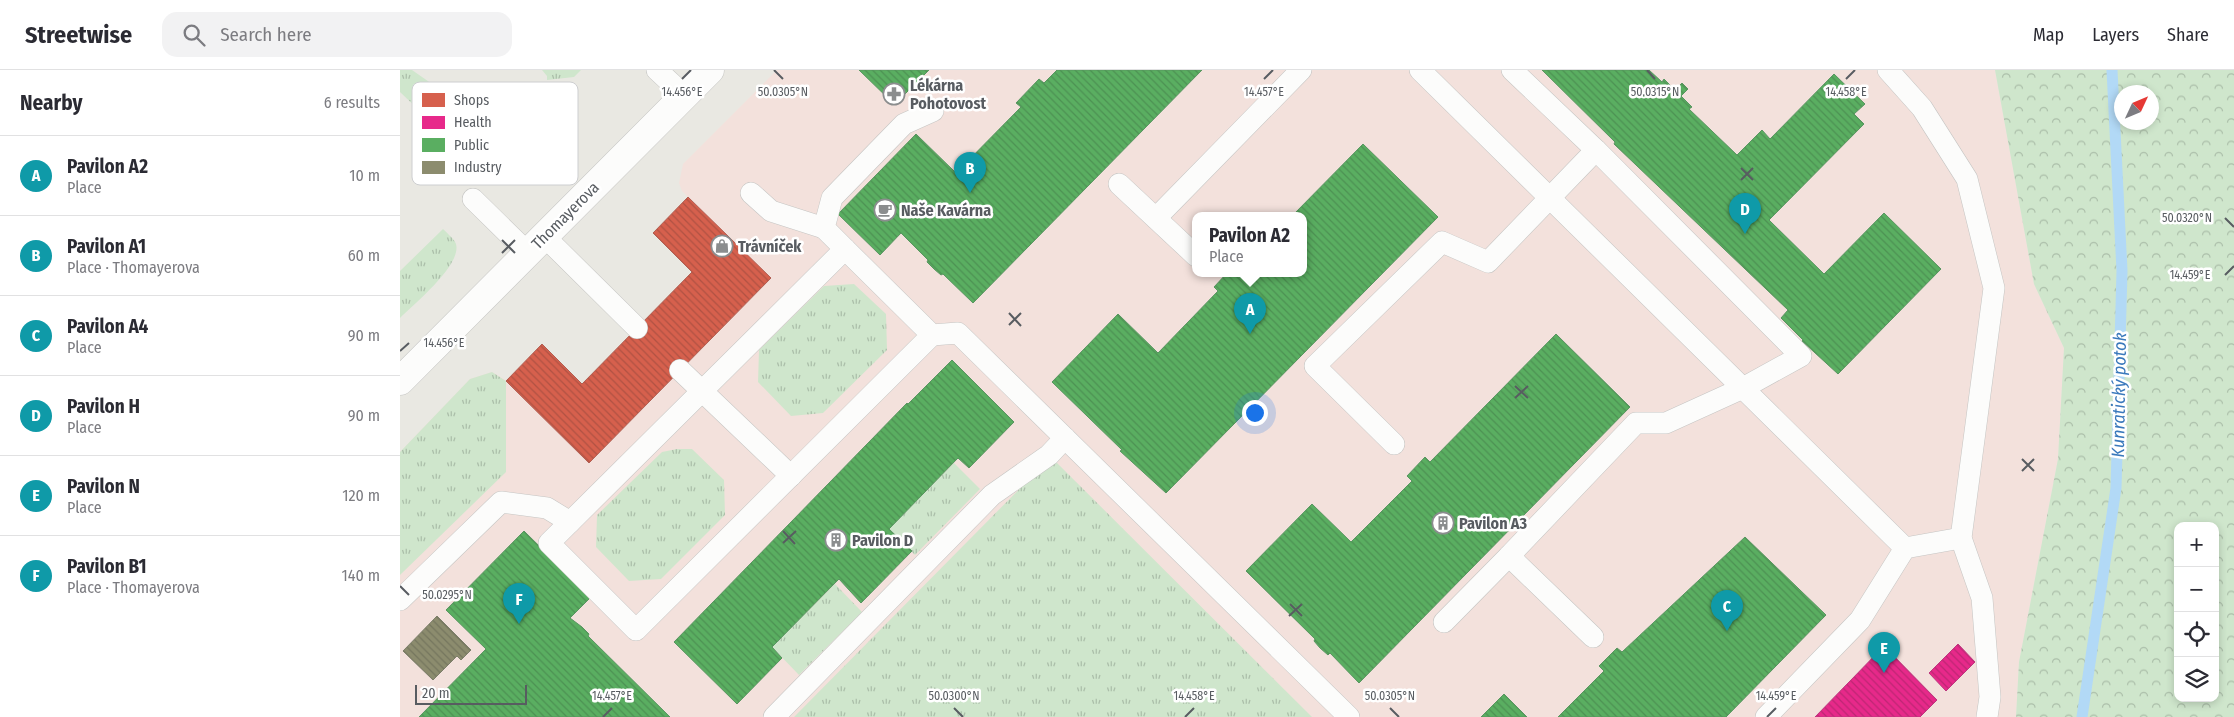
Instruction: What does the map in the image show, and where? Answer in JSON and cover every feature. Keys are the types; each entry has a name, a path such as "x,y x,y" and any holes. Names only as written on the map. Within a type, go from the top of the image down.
{"street":[{"name":"Thomayerova","path":"400,381 710,70"}],"lane":[{"path":"657,70 685,96"},
{"path":"1156,218 1301,70"},
{"path":"1420,70 1905,548"},
{"path":"1444,622 1636,423 1666,423 1743,388 1801,356 1596,150 1512,70"},
{"path":"1888,70 1922,108 1967,179 1994,288 1960,538 1982,598 1990,697 1987,717"},
{"path":"824,228 832,198 904,124 933,111"},
{"path":"1394,444 1315,366 1442,242 1488,262 1596,150"},
{"path":"1120,184 1192,252"},
{"path":"751,192 771,211 824,228 932,335"},
{"path":"474,199 536,244 637,328"},
{"path":"845,249 549,543 636,630 932,335 958,333 1349,717"},
{"path":"680,370 791,476"},
{"path":"774,717 992,495 1049,455 1065,438"},
{"path":"400,600 500,502 547,508 570,522"},
{"path":"1766,717 1860,620 1905,548 1960,538"},
{"path":"1509,556 1593,638"}],"shaded area":[{"path":"777,70 1995,70 2034,284 2064,348 2058,459 2019,662 2016,717 400,717 400,452 470,379 492,372 506,380 542,344 582,384 692,272 653,233 688,197 682,191 679,183 683,164"}],"green space":[{"path":"400,70 412,70 429,82 412,82 412,103 400,92"},
{"path":"542,70 581,70 574,77 547,80 547,76"},
{"path":"1995,70 2234,70 2234,717 2016,717 2019,662 2058,459 2064,348 2034,284"},
{"path":"443,229 456,244 456,253 452,262 436,284 400,318 400,271"},
{"path":"854,284 886,314 887,350 823,413 791,416 758,382 759,350 824,286"},
{"path":"492,372 506,381 506,472 400,575 400,452 470,379"},
{"path":"692,449 724,480 725,515 661,579 629,581 596,547 597,515 662,452"},
{"path":"1051,457 1312,717 794,717"},
{"path":"954,463 980,489 915,555 889,529"},
{"path":"835,584 862,612 799,675 772,647"}],"building: Shops":[{"path":"688,197 771,278 589,463 506,381 542,344 582,384 692,272 653,233"}],"building: Health":[{"path":"1958,644 1975,662 1946,691 1929,673"},
{"path":"1884,646 1937,700 1920,717 1815,717"}],"building: Public":[{"path":"859,70 929,70 899,100 898,98 893,103"},
{"path":"1057,70 1202,70 973,303 943,274 941,275 934,269 927,262 928,260 901,233 880,255 838,214 916,134 956,173 1021,107 1016,103 1039,79 1044,83"},
{"path":"1542,70 1649,70 1662,82 1664,79 1675,90 1682,83 1688,89 1681,96 1692,107 1689,109 1737,155 1762,130 1770,139 1834,74 1865,104 1854,114 1864,124 1769,220 1824,274 1884,213 1941,269 1838,374 1802,341 1781,318 1788,310 1614,144 1615,142"},
{"path":"1363,144 1438,217 1166,493 1120,451 1122,450 1052,382 1118,314 1158,353 1218,291 1214,287 1223,277 1307,277 1307,212 1296,212"},
{"name":"Pavilon A3","path":"1556,334 1630,407 1359,683 1330,653 1328,655 1320,648 1314,641 1315,639 1246,571 1312,504 1351,542 1412,481 1407,476 1425,457 1430,462"},
{"name":"Pavilon D","path":"952,360 1014,422 969,468 958,458 889,529 912,551 861,603 839,579 772,647 782,658 737,704 674,642 907,403"},
{"path":"524,531 591,597 570,618 582,627 589,634 588,636 670,717 419,717 486,649 446,610"},
{"path":"1745,537 1826,615 1726,717 1558,717 1604,671 1599,666 1617,648 1622,652"},
{"path":"1504,694 1527,717 1481,717"}],"building: Industry":[{"path":"437,616 471,650 461,660 457,656 433,680 403,651"}],"waterway":[{"name":"Kunratický potok","path":"2082,717 2116,488 2122,271 2112,70"}],"place":[{"name":"Lékárna Pohotovost","path":"894,94"},
{"name":"Pavilon A1","path":"970,193"},
{"name":"Naše Kavárna","path":"885,210"},
{"name":"Pavilon H","path":"1745,234"},
{"name":"Trávníček","path":"722,246"},
{"name":"Pavilon A2","path":"1250,334"},
{"name":"Pavilon A3","path":"1443,523"},
{"name":"Pavilon D","path":"836,540"},
{"name":"Pavilon B1","path":"519,624"},
{"name":"Pavilon A4","path":"1727,631"},
{"name":"Pavilon N","path":"1884,673"}]}
